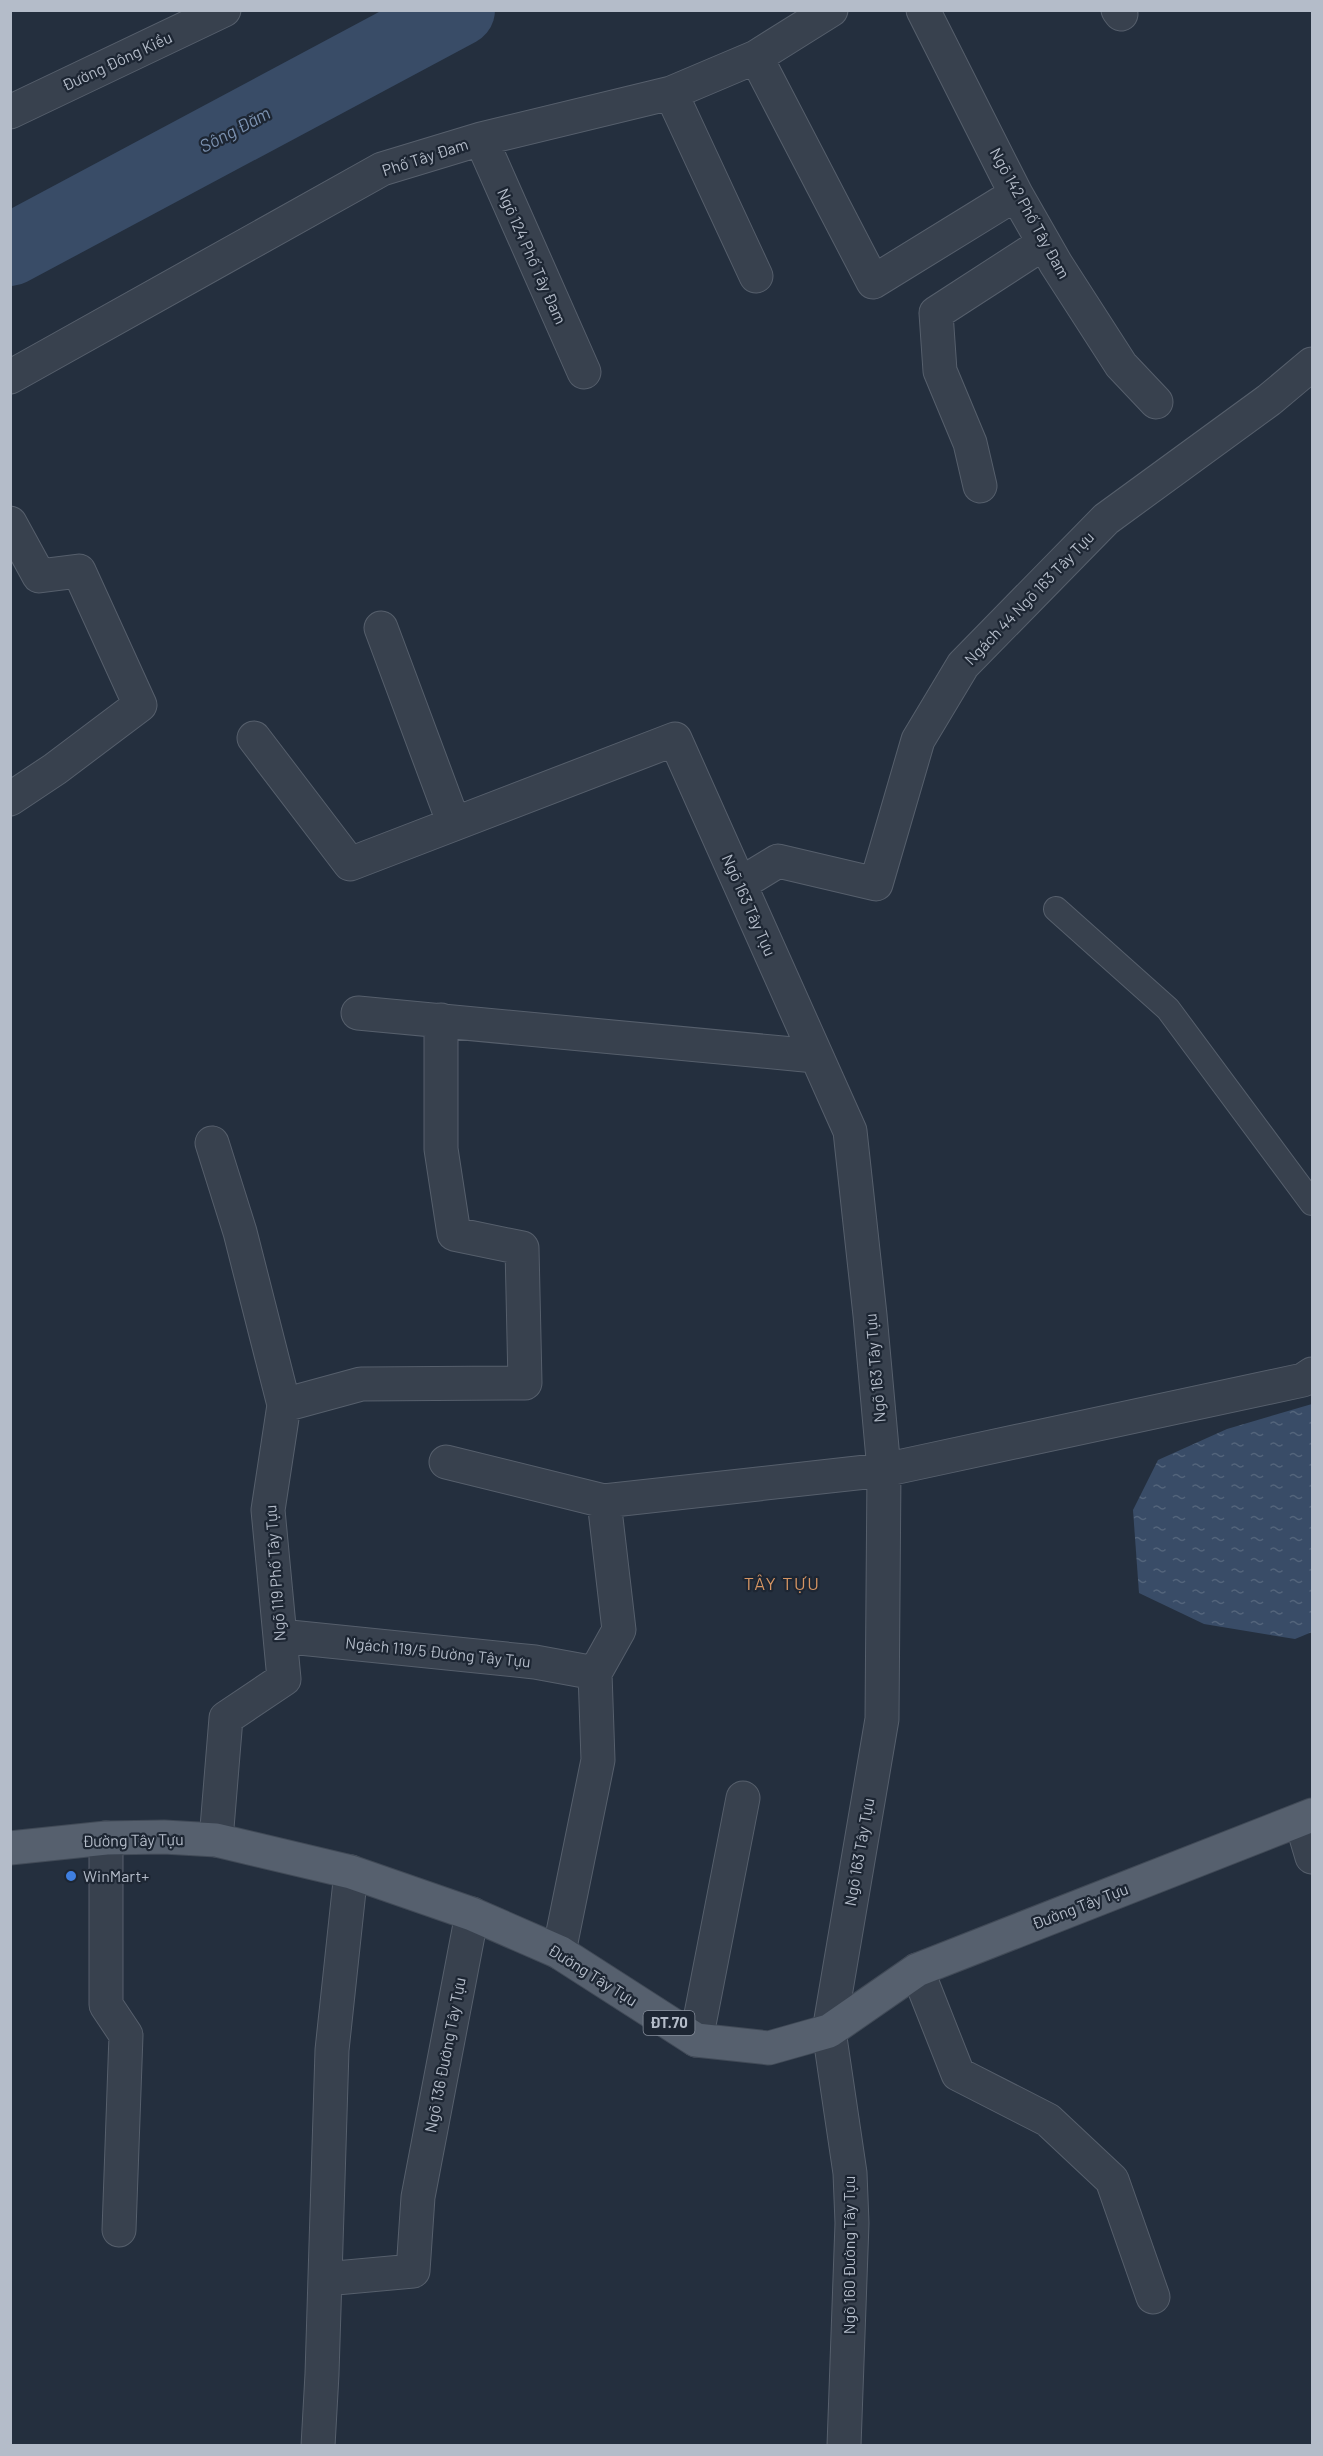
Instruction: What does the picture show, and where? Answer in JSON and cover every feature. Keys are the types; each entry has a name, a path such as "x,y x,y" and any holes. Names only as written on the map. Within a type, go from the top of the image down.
{"main road":[{"name":"Đường Tây Tựu","path":"11,1848 106,1838 164,1837 216,1840 351,1872 472,1914 559,1952 696,2040 769,2048 829,2031 917,1970 1307,1817"}],"street":[{"name":"Đường Đông Kiều","path":"10,112 224,10"},
{"name":"Phố Tây Đam","path":"10,377 382,169 481,139 671,93 756,57 831,10"},
{"name":"Ngõ 142 Phố Tây Đam","path":"923,10 1016,194 1044,243 1121,365 1156,402"},
{"path":"756,57 873,282 1016,194"},
{"path":"671,93 756,276"},
{"name":"Ngõ 124 Phố Tây Đam","path":"481,139 584,372"},
{"path":"980,486 970,443 940,371 936,313 1044,243"},
{"name":"Ngách 44 Ngõ 163 Tây Tựu","path":"740,884 778,861 876,884 918,740 963,666 1106,519 1269,400 1312,364"},
{"path":"10,523 39,576 79,571 140,705 55,769 10,799"},
{"path":"254,738 350,864 454,824 381,628"},
{"name":"Ngõ 163 Tây Tựu","path":"454,824 675,739 850,1131 884,1470 882,1719 829,2031"},
{"path":"358,1012 815,1056"},
{"path":"285,1405 361,1384 525,1383 522,1248 454,1234 441,1149 441,1020"},
{"name":"Ngõ 119 Phố Tây Tựu","path":"212,1143 240,1232 285,1405 268,1510 284,1679 226,1718 216,1840"},
{"path":"446,1462 604,1501 884,1470 1303,1380 1312,1374"},
{"path":"559,1952 598,1760 595,1673 619,1629 604,1501"},
{"name":"Ngách 119/5 Đường Tây Tựu","path":"280,1636 535,1662 595,1673"},
{"path":"696,2040 743,1798"},
{"path":"1307,1817 1312,1857"},
{"path":"106,1838 106,2005 126,2035 119,2230"},
{"path":"318,2445 332,2050 351,1872"},
{"name":"Ngõ 136 Đường Tây Tựu","path":"325,2279 413,2271 418,2197 444,2073 472,1914"},
{"path":"917,1970 958,2074 1048,2120 1112,2180 1154,2297"},
{"name":"Ngõ 160 Đường Tây Tựu","path":"829,2031 850,2174 852,2223 844,2445"}],"lane":[{"path":"1056,909 1168,1009 1312,1203"}],"water":[{"path":"1312,1404 1312,1632 1295,1639 1204,1624 1139,1593 1133,1510 1158,1460 1227,1429"}],"waterway":[{"name":"Sông Đăm","path":"10,250 459,10"}],"place":[{"name":"WinMart+","path":"71,1876"}],"district":[{"name":"TÂY TỰU","path":"782,1584"}]}
